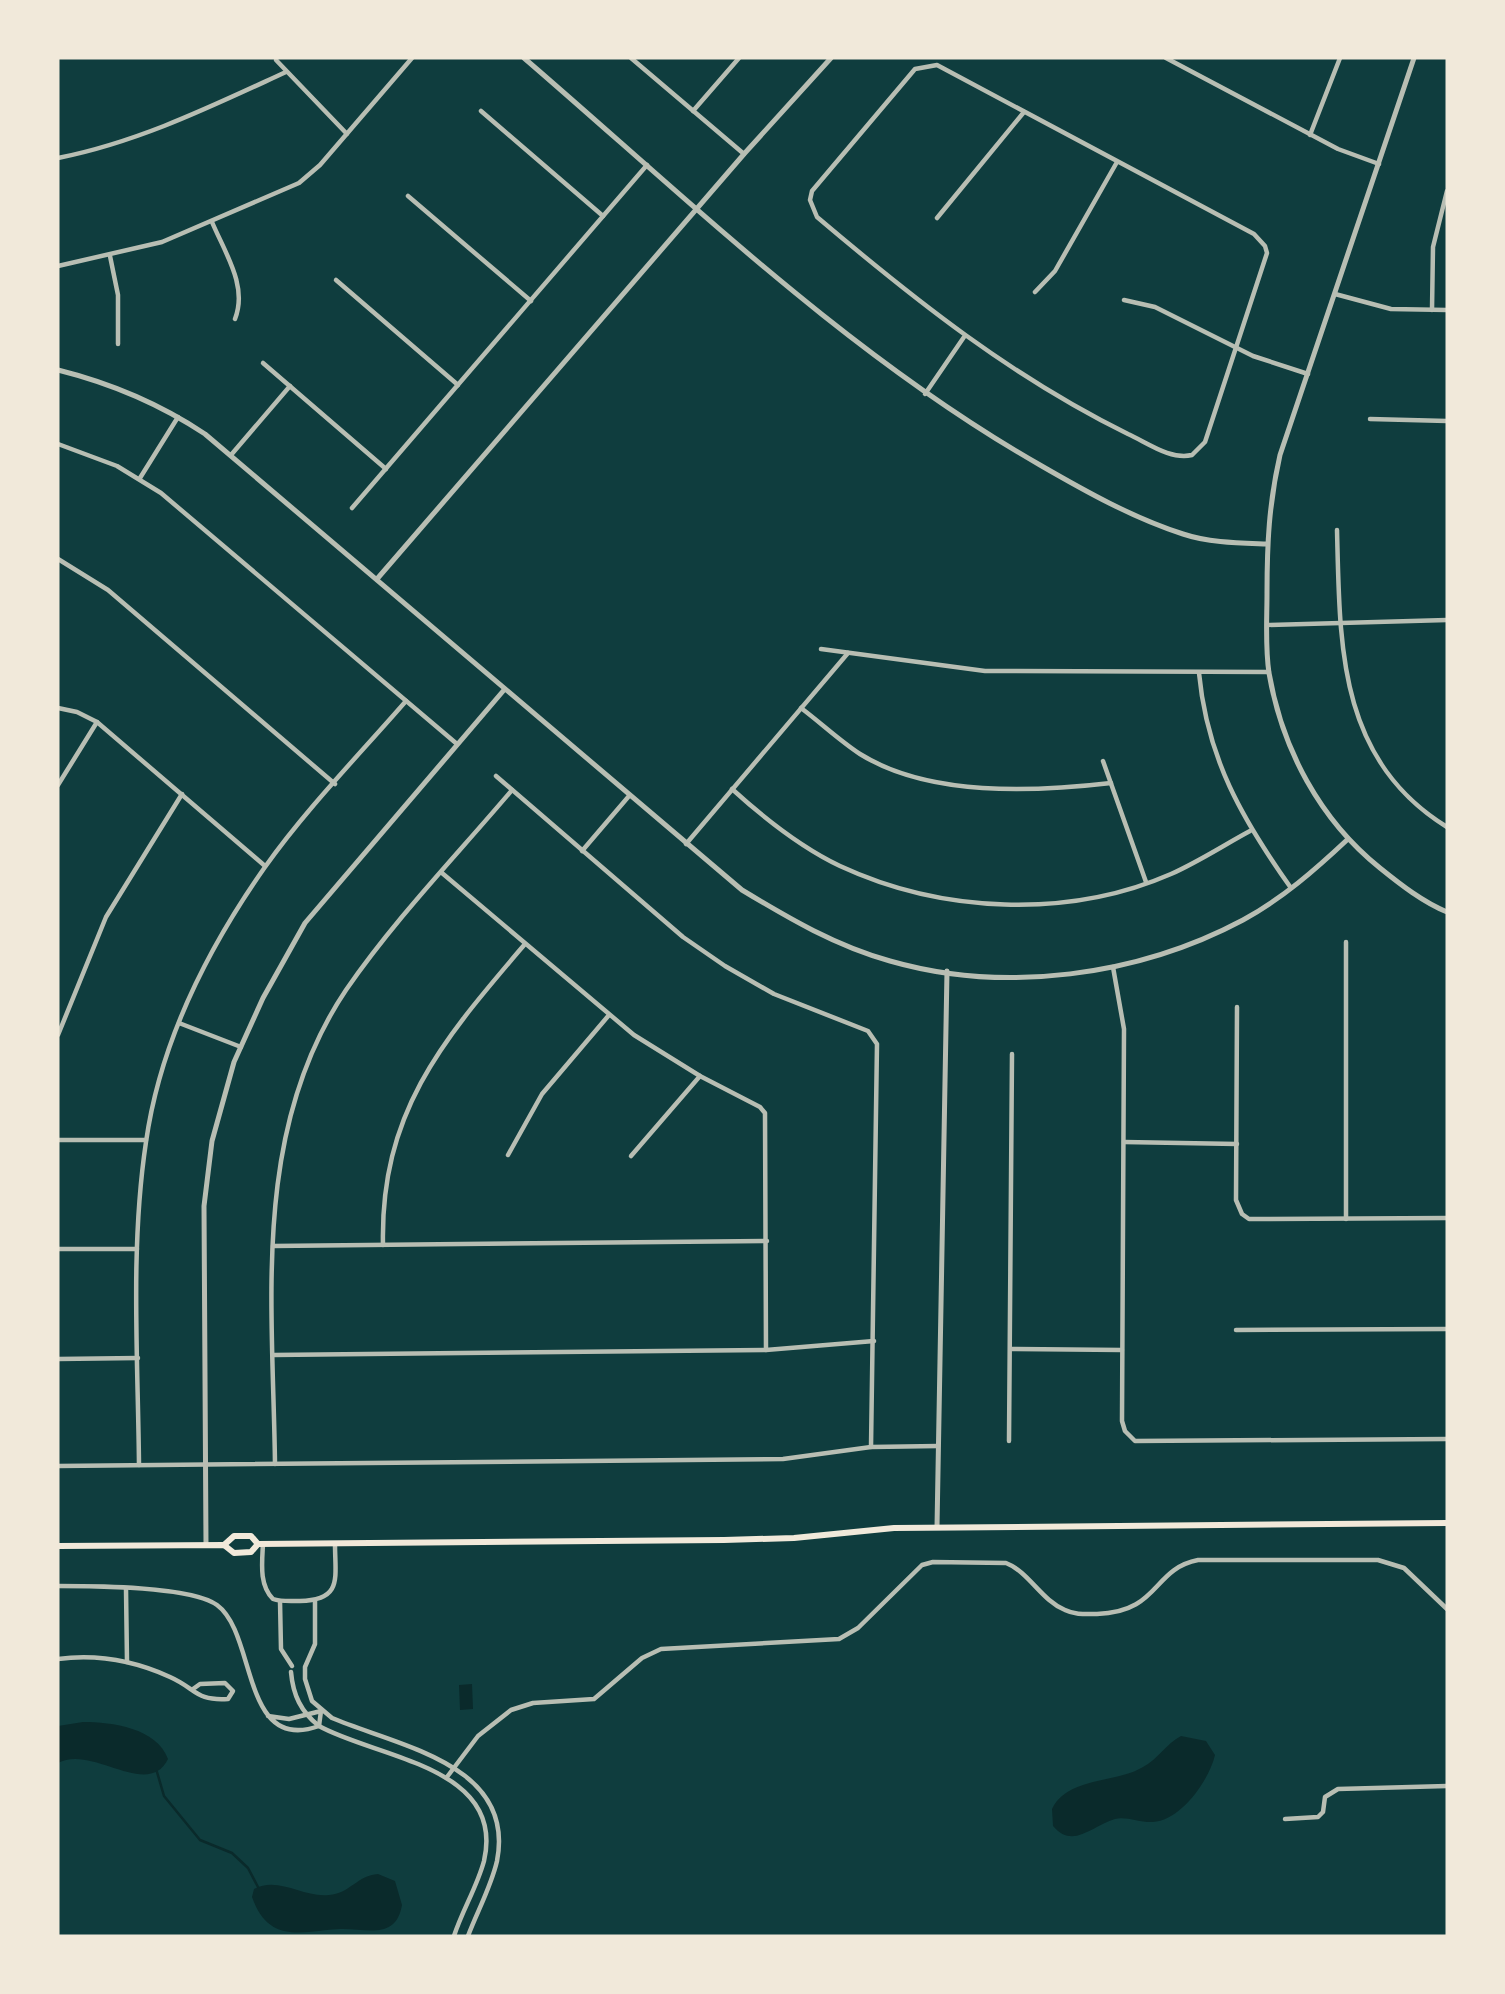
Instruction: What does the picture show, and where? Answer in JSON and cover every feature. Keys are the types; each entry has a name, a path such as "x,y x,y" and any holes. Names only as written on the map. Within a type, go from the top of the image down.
{"main road":[{"path":"58,1546 224,1545 234,1553 251,1552 261,1545 723,1540 937,1527 1447,1523"},
{"path":"224,1545 234,1536 251,1536 261,1545"}],"street":[{"path":"58,266 162,242 299,183 320,165 412,58"},
{"path":"524,58 841,329 925,394 992,438 1078,487 1159,526 1216,542 1267,544"},
{"path":"631,58 744,154"},
{"path":"693,111 739,58"},
{"path":"377,579 744,154 831,58"},
{"path":"1166,58 1177,60 1310,135 1379,164"},
{"path":"1310,135 1340,58"},
{"path":"1414,58 1280,455 1269,501 1267,625 1269,672 1290,745 1310,787 1348,839 1401,885 1447,912"},
{"path":"276,60 347,134"},
{"path":"937,65 1024,112 1254,234 1265,246 1267,253 1205,442 1192,455 1172,455 1096,418 1023,377 906,293 817,217 810,200 812,191 915,69 937,65"},
{"path":"58,158 94,151 161,129 286,72"},
{"path":"481,111 603,216"},
{"path":"937,218 1024,112"},
{"path":"1035,292 1055,271 1117,162"},
{"path":"352,508 648,165"},
{"path":"1432,310 1433,247 1447,191"},
{"path":"408,196 531,301"},
{"path":"212,222 240,289 240,304 235,319"},
{"path":"110,256 118,295 118,344"},
{"path":"335,280 458,385"},
{"path":"1335,294 1391,309 1447,310"},
{"path":"1124,300 1155,307 1236,349 1308,374"},
{"path":"925,394 964,337"},
{"path":"263,363 386,469"},
{"path":"58,370 106,384 178,416 231,455 685,845 742,890 803,927 892,962 947,971 1034,976 1113,967 1180,948 1243,920 1291,888 1348,839"},
{"path":"231,455 290,386"},
{"path":"140,478 178,416"},
{"path":"1370,419 1447,421"},
{"path":"58,444 102,459 140,478 173,502 457,744"},
{"path":"1337,530 1339,623 1343,665 1356,715 1367,740 1393,780 1447,827"},
{"path":"58,559 108,590 335,784"},
{"path":"1267,625 1447,620"},
{"path":"821,649 985,671 1269,672"},
{"path":"685,845 848,653"},
{"path":"1199,673 1212,745 1250,831 1291,888"},
{"path":"206,1545 204,1206 217,1119 240,1047 263,998 305,923 505,690"},
{"path":"139,1465 137,1249 146,1140 164,1064 179,1023 215,949 265,866 406,701"},
{"path":"58,708 77,712 97,722 265,866"},
{"path":"801,708 860,754 887,767 925,778 1006,790 1111,783"},
{"path":"58,785 97,722"},
{"path":"1103,761 1146,882"},
{"path":"496,776 683,937 724,967 774,994 868,1031 875,1037 872,1447"},
{"path":"732,789 799,842 840,866 925,895 1005,905 1055,903 1105,895 1171,874 1250,831"},
{"path":"275,1464 273,1246 277,1174 282,1146 311,1056 345,992 387,936 512,790"},
{"path":"58,1035 106,917 182,794"},
{"path":"582,851 629,796"},
{"path":"442,873 609,1015 700,1076 760,1107 765,1113 766,1350"},
{"path":"1346,942 1346,1219"},
{"path":"383,1245 387,1180 403,1118 451,1031 525,944"},
{"path":"1113,967 1124,1029 1122,1421 1130,1437 1135,1441 1447,1439"},
{"path":"937,1527 947,971"},
{"path":"1237,1007 1236,1200 1242,1214 1249,1219 1447,1218"},
{"path":"508,1155 542,1094 609,1015"},
{"path":"179,1023 240,1047"},
{"path":"1009,1441 1012,1349 1012,1054"},
{"path":"631,1156 700,1076"},
{"path":"58,1140 146,1140"},
{"path":"1124,1142 1237,1144"},
{"path":"273,1246 767,1241"},
{"path":"58,1249 137,1249"},
{"path":"1236,1330 1447,1329"},
{"path":"273,1355 766,1350 874,1341"},
{"path":"1012,1349 1122,1350"},
{"path":"58,1359 138,1358"},
{"path":"58,1466 783,1459 872,1447 938,1446"},
{"path":"261,1545 264,1586 270,1597 280,1601 315,1601 328,1596 334,1582 335,1544"},
{"path":"447,1777 485,1728 511,1710 533,1703 594,1699 642,1658 655,1651 812,1643 846,1637 914,1570 933,1562 1006,1563 1021,1572 1060,1608 1085,1614 1116,1614 1135,1607 1174,1570 1193,1561 1378,1560 1404,1568 1447,1609"},
{"path":"58,1586 197,1596 223,1610 234,1627 257,1698 268,1716 293,1729 319,1726"},
{"path":"127,1589 127,1662"},
{"path":"280,1601 281,1649 291,1669 297,1699 307,1715 319,1726 447,1777 471,1798 480,1814 485,1838 481,1871 454,1936"},
{"path":"315,1601 316,1644 305,1667 305,1679 309,1694 321,1711 332,1718 454,1766 481,1791 492,1810 498,1831 496,1864 468,1936"},
{"path":"58,1659 96,1658 127,1662 157,1671 193,1689 204,1699 225,1699 233,1693 231,1685 225,1683 201,1684 193,1689"},
{"path":"268,1716 289,1719 321,1711"},
{"path":"319,1726 321,1711"},
{"path":"1285,1819 1318,1817 1323,1812 1325,1797 1338,1789 1447,1786"}],"water":[{"path":"472,1684 473,1709 460,1710 459,1685"},
{"path":"83,1722 107,1723 144,1734 154,1740 168,1759 159,1770 147,1774 133,1773 87,1760 72,1759 58,1763 58,1726"},
{"path":"1181,1736 1206,1741 1215,1755 1200,1787 1173,1815 1153,1822 1115,1819 1076,1836 1061,1833 1053,1826 1052,1809 1069,1791 1143,1767"},
{"path":"378,1874 395,1881 402,1905 393,1924 378,1930 288,1932 268,1923 252,1897 254,1889 273,1885 310,1894 336,1894 371,1875"}],"waterway":[{"path":"157,1772 164,1796 200,1840 232,1853 248,1868 258,1887"}]}
